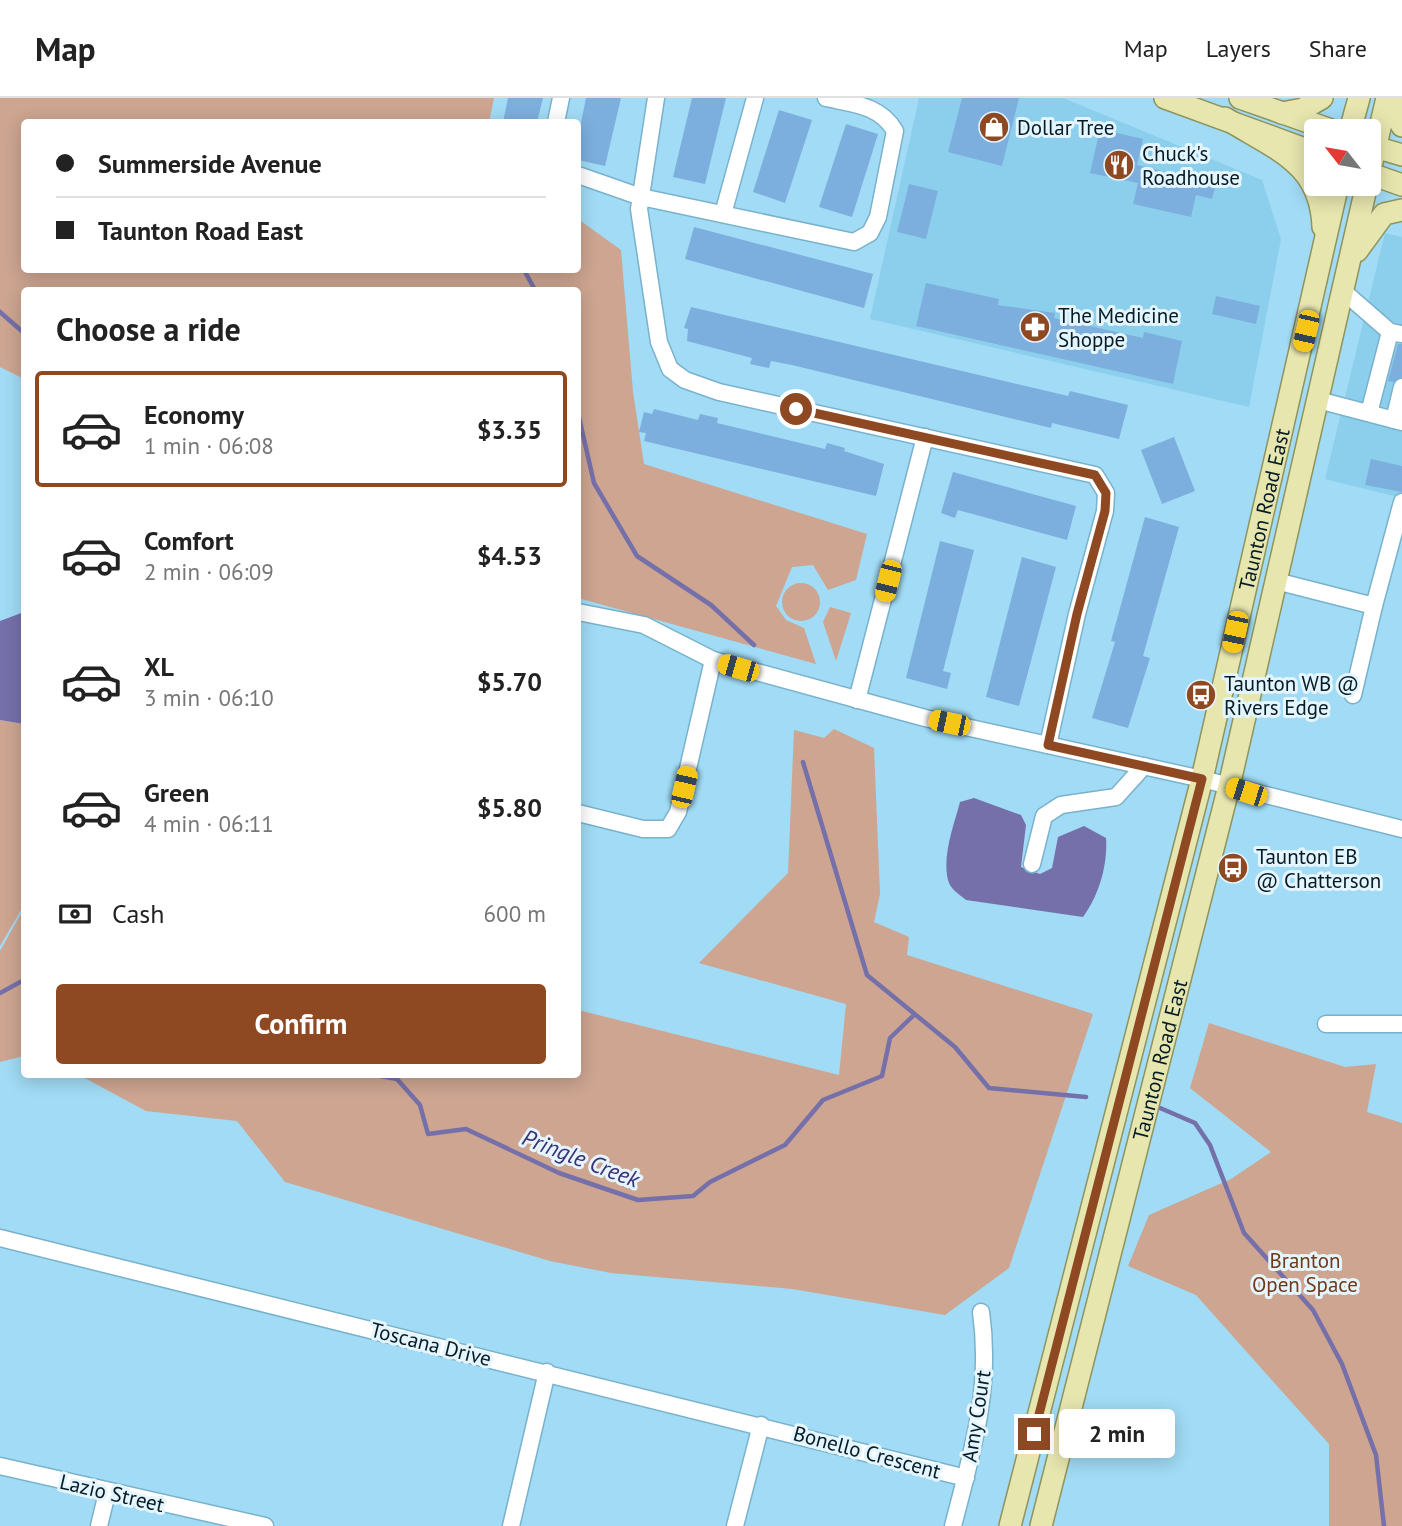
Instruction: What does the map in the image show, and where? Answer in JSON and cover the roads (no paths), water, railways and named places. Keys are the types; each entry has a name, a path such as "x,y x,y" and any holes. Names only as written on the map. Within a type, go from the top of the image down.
{"main road":[{"path":"1165,98 1304,148"},
{"path":"1240,98 1304,121"},
{"path":"1282,113 1303,109 1322,98"},
{"path":"1353,119 1359,98"},
{"name":"Taunton Road East","path":"1380,119 1387,98"},
{"path":"1394,98 1395,113 1402,126"},
{"path":"1225,118 1301,167 1313,181 1322,205 1324,254"},
{"path":"1381,149 1402,155"},
{"path":"1381,180 1402,185"},
{"name":"Taunton Road East","path":"1011,1519 1202,779 1336,196"},
{"name":"Taunton Road East","path":"1042,1523 1229,786 1365,196"},
{"path":"1349,262 1384,214 1402,210"},
{"path":"1048,1381 1076,1387"},
{"path":"1011,1519 1042,1523"}],"street":[{"path":"557,119 561,98"},
{"path":"656,98 639,209 659,342 670,369 685,380 719,392 1095,475 1106,493 1105,511 1077,614 1048,745"},
{"path":"723,214 755,98"},
{"path":"581,176 641,197 854,242 870,233 878,217 895,131 887,117 873,109 825,98"},
{"path":"1343,291 1396,333 1369,413"},
{"path":"1318,400 1398,421 1402,387"},
{"path":"858,700 925,437"},
{"path":"1353,695 1402,502"},
{"path":"1276,581 1374,606"},
{"path":"581,613 644,625 713,660 858,700 1202,779 1402,829"},
{"path":"581,814 643,829 668,829 678,812 713,660"},
{"path":"1032,864 1044,816 1061,805 1116,797 1144,766"},
{"path":"1325,1024 1401,1018"},
{"name":"Toscana Drive","path":"0,1237 761,1424"},
{"name":"Amy Court","path":"966,1478 985,1388 985,1341 981,1312"},
{"path":"511,1526 547,1372"},
{"path":"735,1526 761,1424"},
{"name":"Bonello Crescent","path":"761,1424 966,1478 953,1526"},
{"name":"Lazio Street","path":"0,1466 107,1493 265,1526"},
{"path":"99,1526 107,1493"}],"waterway":[{"path":"526,273 533,287"},
{"name":"Pringle Creek","path":"0,312 21,330"},
{"path":"581,426 594,483 637,556 711,605 754,645"},
{"path":"803,762 867,975 955,1047 989,1088 1086,1097"},
{"path":"0,993 21,982"},
{"name":"Pringle Creek","path":"392,1078 397,1079 420,1105 428,1134 466,1129 559,1173 638,1200 693,1196 710,1182 785,1145 823,1100 882,1076 890,1038 914,1015"},
{"name":"Pringle Creek","path":"1160,1108 1195,1123 1210,1145 1244,1233 1313,1310 1342,1364 1376,1455 1384,1526"}],"place":[{"name":"Dollar Tree","path":"994,127"},
{"name":"Chuck's Roadhouse","path":"1119,165"},
{"name":"The Medicine Shoppe","path":"1035,327"},
{"name":"Taunton WB @ Rivers Edge","path":"1201,695"},
{"name":"Taunton EB @ Chatterson","path":"1233,868"}],"park label":[{"name":"Branton Open Space","path":"1305,1272"}]}
